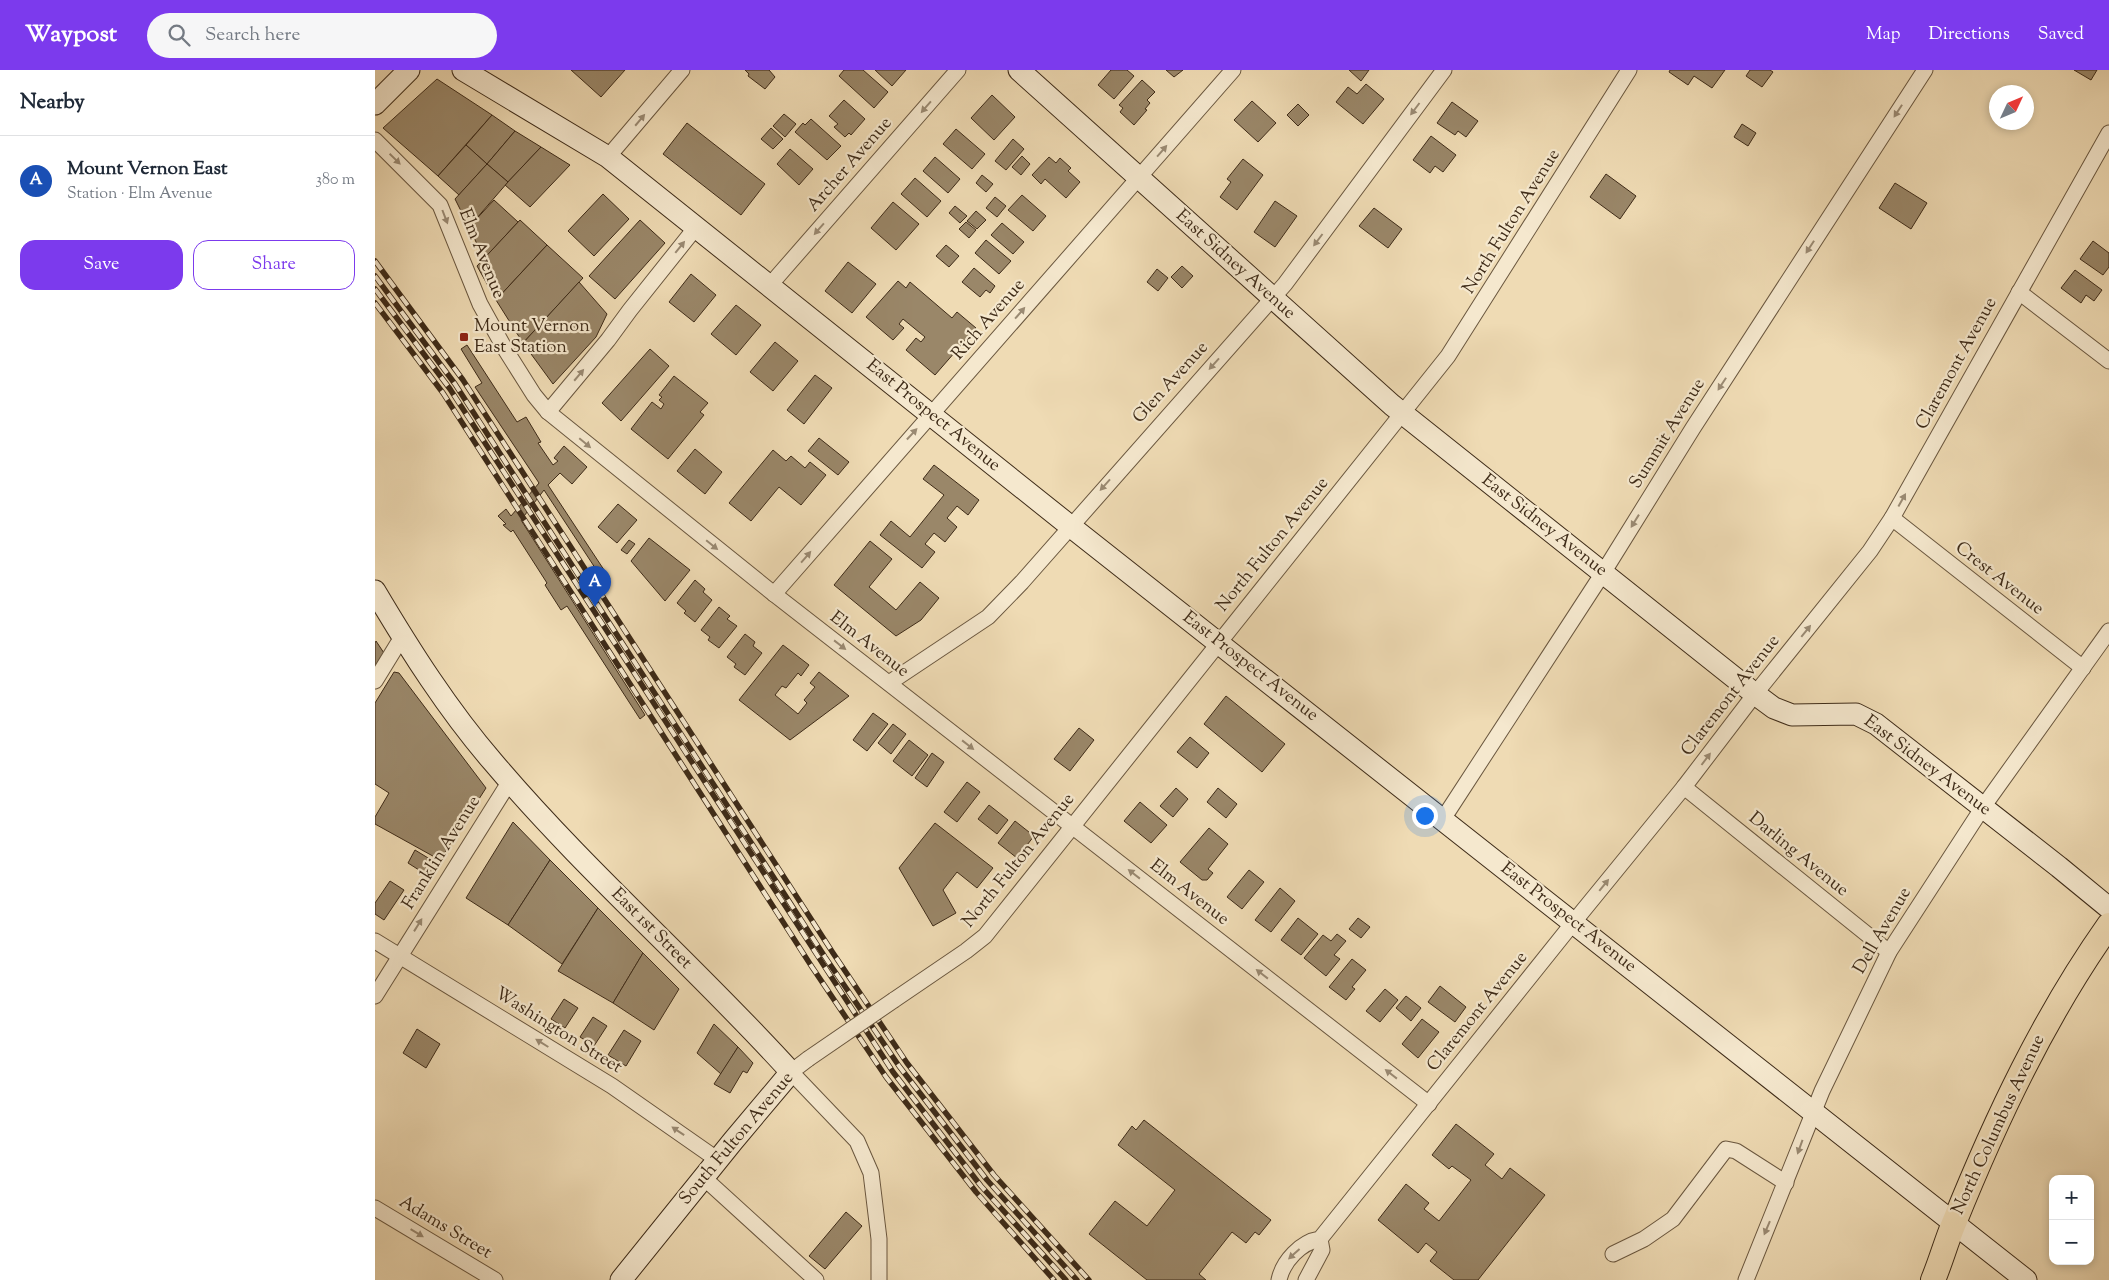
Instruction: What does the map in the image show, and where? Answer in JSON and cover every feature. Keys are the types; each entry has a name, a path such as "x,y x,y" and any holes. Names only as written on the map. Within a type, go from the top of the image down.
{"main road":[{"name":"North Columbus Avenue","path":"1933,1280 1954,1223 2009,1096 2028,1059 2088,956 2109,926"}],"street":[{"path":"380,99 387,70"},
{"path":"380,99 409,70"},
{"name":"East Prospect Avenue","path":"463,70 609,157 1070,526 2026,1280"},
{"path":"609,157 683,70"},
{"name":"Archer Avenue","path":"770,285 958,70"},
{"name":"East Sidney Avenue","path":"1019,70 1402,413 1755,694 1774,708 1792,715 1856,714 1876,724 2109,908"},
{"name":"Rich Avenue","path":"774,594 1233,70"},
{"name":"Glen Avenue","path":"889,684 988,617 1022,582 1273,298 1444,70"},
{"name":"North Fulton Avenue","path":"870,1016 985,936 1448,356 1629,70"},
{"name":"Summit Avenue","path":"1443,819 1925,70"},
{"name":"Claremont Avenue","path":"1306,1280 1322,1250 1321,1240 1573,923 1685,787 1755,694 1870,551 1892,518 2108,138"},
{"name":"Elm Avenue","path":"375,140 440,205 480,304 505,349 534,395 548,412 774,594 1429,1104"},
{"path":"548,412 608,340 697,226"},
{"path":"2019,292 2109,361"},
{"name":"Crest Avenue","path":"1892,518 2083,668"},
{"name":"East 1st Street","path":"375,591 402,637 449,705 492,761 574,852 753,1030 857,1140 871,1173 879,1239 879,1280"},
{"name":"Dell Avenue","path":"1746,1280 1813,1111 1889,952 1983,807 2109,631"},
{"path":"375,681 402,637"},
{"name":"Franklin Avenue","path":"375,996 510,781"},
{"name":"Darling Avenue","path":"1685,787 1889,952"},
{"name":"Washington Street","path":"375,941 612,1086 718,1160"},
{"name":"South Fulton Avenue","path":"621,1280 791,1072 870,1016"},
{"path":"1613,1254 1645,1239 1673,1219 1726,1149 1736,1151 1786,1183"},
{"path":"704,1178 816,1280"},
{"name":"Adams Street","path":"375,1208 495,1280"},
{"name":"Claremont Avenue","path":"1279,1280 1281,1270 1286,1262 1311,1240 1321,1240"}],"building":[{"path":"571,70 625,70 601,97"},
{"path":"745,70 769,70 775,77 765,89 748,76 749,74"},
{"path":"844,70 863,70 888,92 874,108 839,76"},
{"path":"875,70 906,70 892,86"},
{"path":"1111,70 1127,70 1134,76 1114,99 1098,85"},
{"path":"1166,70 1183,70 1174,77"},
{"path":"1349,70 1369,70 1361,81"},
{"path":"1670,70 1725,70 1712,88 1694,76 1688,85 1669,72"},
{"path":"1750,70 1770,70 1773,72 1762,87 1746,76"},
{"path":"2074,70 2097,70 2091,80"},
{"path":"437,79 492,115 438,176 383,128"},
{"path":"1142,80 1155,92 1147,100 1150,103 1145,109 1147,110 1134,125 1120,112 1123,108 1119,105"},
{"path":"1366,84 1384,99 1363,124 1336,102 1348,87 1357,94"},
{"path":"992,95 1015,117 994,140 971,118"},
{"path":"844,100 865,119 851,135 849,133 845,137 834,127 838,124 829,116"},
{"path":"1252,101 1276,123 1258,142 1234,120"},
{"path":"1452,102 1478,121 1466,137 1458,131 1455,135 1437,123"},
{"path":"1298,104 1309,115 1298,126 1287,115"},
{"path":"784,114 796,124 785,137 773,126"},
{"path":"492,115 515,131 487,164 466,145"},
{"path":"811,119 841,146 827,160 795,132 803,123 805,125"},
{"path":"687,123 765,184 741,215 663,154"},
{"path":"1742,124 1756,133 1748,146 1734,137"},
{"path":"771,128 783,139 773,149 761,139"},
{"path":"956,129 985,154 972,169 943,144"},
{"path":"515,131 541,147 508,182 487,164"},
{"path":"1431,136 1456,155 1443,172 1435,166 1430,173 1413,160"},
{"path":"1013,139 1024,149 1006,170 995,161"},
{"path":"466,145 487,164 459,195 438,176"},
{"path":"541,147 570,165 530,207 505,185"},
{"path":"790,149 813,169 799,185 777,164"},
{"path":"1022,156 1030,164 1021,175 1012,167"},
{"path":"935,157 960,179 948,193 923,171"},
{"path":"1049,157 1056,163 1060,158 1071,168 1068,171 1080,182 1066,198 1045,179 1041,184 1032,175"},
{"path":"1243,159 1263,175 1237,210 1220,197 1231,182 1227,179"},
{"path":"487,164 508,182 469,227 455,199"},
{"path":"1606,174 1636,196 1620,219 1590,197"},
{"path":"982,175 993,184 986,192 976,183"},
{"path":"915,178 941,201 927,217 901,194"},
{"path":"1895,183 1927,203 1911,229 1879,208"},
{"path":"603,194 629,219 594,256 568,231"},
{"path":"1022,195 1046,216 1033,231 1008,210"},
{"path":"995,197 1006,206 997,217 986,208"},
{"path":"494,200 518,222 484,259 469,227"},
{"path":"1275,201 1297,216 1275,247 1254,232"},
{"path":"893,202 919,224 896,250 871,228"},
{"path":"955,206 967,216 960,223 949,213"},
{"path":"1374,208 1402,229 1388,248 1359,226"},
{"path":"976,211 986,220 977,229 967,221"},
{"path":"520,220 547,245 496,300 477,266"},
{"path":"640,220 665,243 615,299 589,276"},
{"path":"966,222 976,230 969,238 959,229"},
{"path":"1002,223 1024,242 1013,254 991,235"},
{"path":"986,240 1011,261 999,274 975,253"},
{"path":"2093,241 2109,253 2109,267 2103,275 2080,259"},
{"path":"547,245 583,278 523,343 496,300"},
{"path":"946,245 959,256 949,267 936,256"},
{"path":"848,262 876,284 852,313 825,291"},
{"path":"1182,266 1193,276 1182,288 1171,277"},
{"path":"974,268 995,286 990,293 986,290 980,297 962,282"},
{"path":"1157,269 1168,278 1158,291 1147,282"},
{"path":"2075,270 2102,290 2094,301 2086,295 2081,303 2061,288"},
{"path":"691,274 716,295 694,322 669,302"},
{"path":"898,281 906,288 910,282 952,318 957,312 976,328 935,375 906,350 916,338 921,342 925,337 903,319 899,324 904,328 893,340 866,317"},
{"path":"579,282 607,314 596,337 553,384 523,343"},
{"path":"736,305 761,325 736,355 711,334"},
{"path":"775,342 798,361 773,391 750,372"},
{"path":"467,345 517,422 526,417 541,442 538,443 553,465 558,461 554,458 564,446 587,467 572,484 560,473 548,485 610,579 605,583 544,490 521,520 645,715 640,719 567,606 561,610 545,585 547,583 513,530 511,532 503,525 506,524 498,516 506,509 511,516 539,483 475,387 482,383 461,349"},
{"path":"650,349 669,366 621,421 602,403"},
{"path":"815,375 832,388 804,424 787,410"},
{"path":"674,376 708,403 700,412 704,415 668,459 631,429 652,402 661,409 664,404 659,400 662,397 659,395"},
{"path":"819,438 849,462 838,475 808,451"},
{"path":"695,449 722,472 705,494 677,471"},
{"path":"773,450 786,461 791,456 805,468 810,462 826,475 801,505 779,487 751,521 729,503"},
{"path":"934,465 979,500 968,515 957,506 947,518 957,527 945,542 934,533 925,544 935,552 922,568 880,535 891,521 910,537 944,495 923,479"},
{"path":"618,504 637,520 617,543 598,527"},
{"path":"649,538 690,570 665,601 631,561"},
{"path":"629,540 635,544 627,554 621,550"},
{"path":"870,541 892,559 869,587 896,610 920,582 939,598 921,620 896,636 834,585"},
{"path":"695,580 705,589 703,592 712,600 695,622 684,613 686,611 677,603"},
{"path":"719,607 730,616 727,619 737,626 719,648 708,640 710,637 701,630"},
{"path":"745,634 755,642 753,646 762,653 745,675 734,667 736,664 727,657"},
{"path":"376,641 386,656 375,674 375,643"},
{"path":"783,645 809,665 801,676 798,673 786,688 782,686 775,695 798,714 807,703 804,700 815,687 810,683 819,672 849,696 790,740 739,700"},
{"path":"394,672 399,673 486,788 440,860 375,824 375,817 389,793 375,784 375,703"},
{"path":"1226,696 1285,744 1262,772 1204,724"},
{"path":"873,713 888,724 867,751 853,740"},
{"path":"893,724 906,734 891,754 878,743"},
{"path":"1079,728 1094,740 1070,771 1054,759"},
{"path":"1190,737 1209,753 1197,768 1177,752"},
{"path":"909,740 928,755 912,776 893,761"},
{"path":"932,753 944,762 927,787 915,778"},
{"path":"967,782 980,792 957,822 944,812"},
{"path":"1176,788 1188,799 1173,817 1160,806"},
{"path":"1218,788 1237,804 1226,818 1207,802"},
{"path":"1140,802 1167,825 1151,843 1124,821"},
{"path":"989,805 1008,820 997,834 978,819"},
{"path":"1015,821 1034,836 1017,858 998,843"},
{"path":"513,822 550,860 508,925 466,898"},
{"path":"935,823 993,868 977,888 957,872 943,890 956,913 933,926 899,868"},
{"path":"1209,828 1228,844 1208,869 1213,873 1207,880 1202,880 1180,862"},
{"path":"415,850 438,864 430,877 408,863"},
{"path":"550,860 598,908 562,964 508,925"},
{"path":"1249,870 1264,882 1242,909 1227,897"},
{"path":"390,881 404,890 384,920 375,914 375,903"},
{"path":"1280,888 1295,901 1271,932 1255,920"},
{"path":"598,908 643,953 613,1003 558,971"},
{"path":"1298,918 1318,934 1301,955 1281,940"},
{"path":"1358,918 1370,927 1361,938 1349,929"},
{"path":"1337,934 1346,941 1334,955 1340,959 1326,976 1304,958 1323,935 1331,941"},
{"path":"643,953 679,989 654,1030 613,1003"},
{"path":"1352,959 1366,970 1352,987 1355,989 1346,1000 1329,987"},
{"path":"1440,986 1466,1007 1455,1022 1428,1002"},
{"path":"1385,989 1398,1000 1380,1022 1366,1011"},
{"path":"1406,996 1421,1008 1411,1021 1396,1008"},
{"path":"564,999 578,1008 565,1028 551,1019"},
{"path":"593,1017 607,1026 594,1046 580,1037"},
{"path":"1422,1019 1439,1032 1418,1058 1402,1044"},
{"path":"714,1024 738,1047 721,1074 697,1053"},
{"path":"417,1029 440,1044 426,1068 403,1053"},
{"path":"624,1030 641,1041 626,1066 608,1055"},
{"path":"738,1047 753,1063 747,1073 743,1071 730,1093 714,1084"},
{"path":"1144,1120 1271,1220 1259,1235 1255,1232 1246,1243 1232,1232 1199,1274 1206,1280 1147,1280 1089,1234 1115,1201 1147,1226 1175,1190 1118,1145 1132,1126 1136,1130"},
{"path":"1456,1124 1494,1154 1485,1165 1502,1179 1510,1168 1545,1195 1478,1280 1454,1280 1430,1261 1437,1252 1426,1243 1418,1253 1378,1220 1406,1184 1429,1203 1424,1209 1439,1221 1471,1180 1452,1166 1449,1169 1432,1155"},
{"path":"846,1212 862,1226 825,1269 809,1256"}],"railway":[{"path":"375,261 463,380 833,953 907,1063 994,1175 1089,1280"},
{"path":"375,276 455,384 825,957 899,1066 987,1180 1077,1280"},
{"path":"375,289 450,389 893,1072 981,1186 1066,1280"},
{"path":"375,303 443,393 812,967 886,1077 976,1192 1054,1280"}],"place":[{"name":"Mount Vernon East Station","path":"464,337"},
{"name":"Mount Vernon East","path":"595,607"}]}
